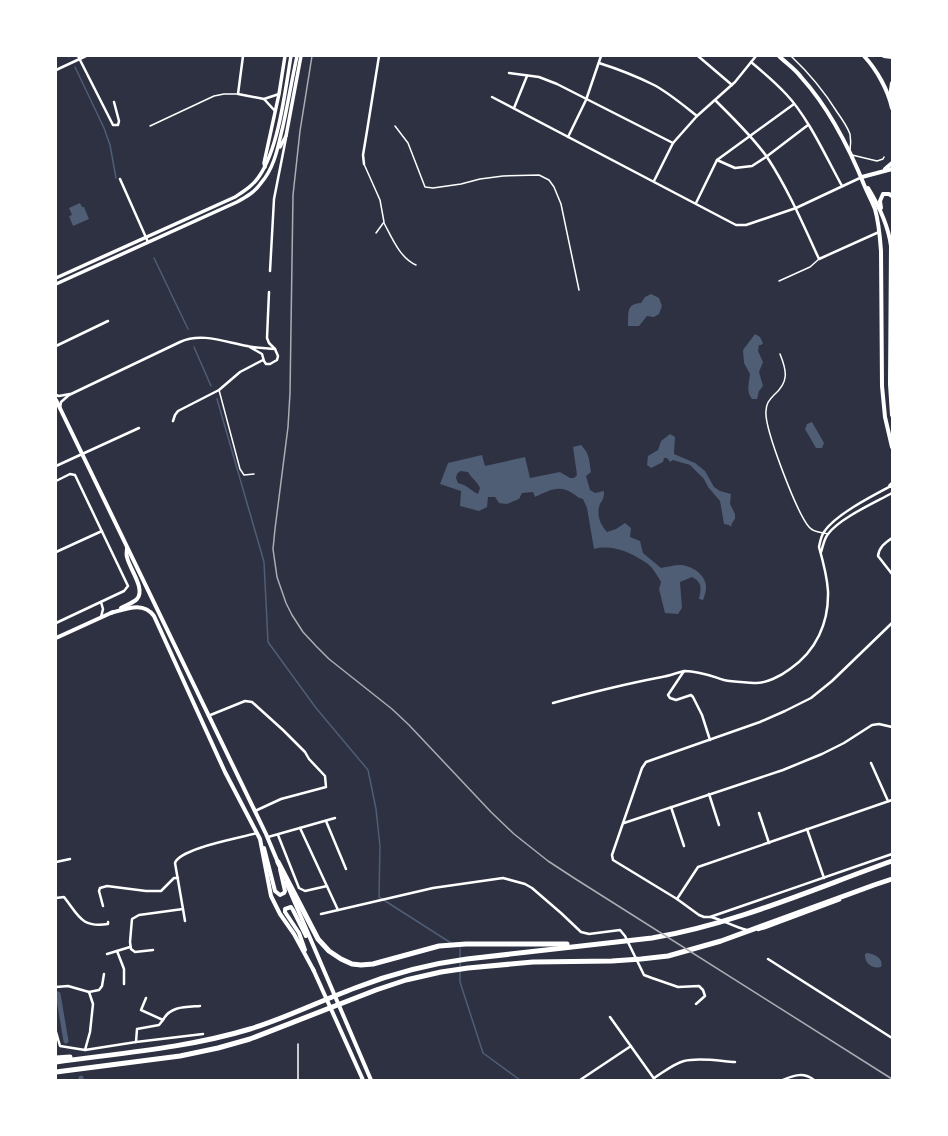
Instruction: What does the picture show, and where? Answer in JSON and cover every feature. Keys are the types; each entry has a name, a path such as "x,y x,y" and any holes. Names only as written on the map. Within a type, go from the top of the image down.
{"highway":[{"path":"56,1062 164,1048 202,1041 242,1031 271,1022 355,988 418,968 467,958 652,938 680,933 745,914 892,861"},
{"path":"278,862 318,939 329,951 348,962 356,964 373,964 439,946 466,944 594,944"},
{"path":"56,1072 205,1051 250,1039 376,990 423,975 495,965 540,962 634,960 668,956 721,940 892,879"},
{"path":"56,1058 89,1057"}],"main road":[{"path":"265,167 264,163 279,94 285,56"},
{"path":"56,278 235,197 254,183 265,167 273,146 283,100 290,56"},
{"path":"278,150 297,56"},
{"path":"56,284 237,202 251,194 262,183 270,170 278,150 286,136 301,56"},
{"path":"779,56 800,75 818,97 850,150 875,209 880,231 881,251 882,386 885,417 892,447"},
{"path":"864,56 874,69 890,97"},
{"path":"884,56 892,57"},
{"path":"892,83 890,97 892,108"},
{"path":"881,172 892,163"},
{"path":"862,177 892,169"},
{"path":"862,177 881,213 888,230 891,246 890,384 892,415"},
{"path":"881,213 880,201 882,196 886,193 892,196"},
{"path":"56,400 255,811 371,1080"},
{"path":"56,638 111,613 138,598 140,592 139,586 126,557 127,548"},
{"path":"111,613 138,607 148,610 154,616 225,772 264,845 275,891 280,895 285,891 278,862"},
{"path":"260,839 271,896 314,971"},
{"path":"324,972 293,910 291,907 285,909 285,912 299,933 316,976 363,1080"}],"street":[{"path":"56,70 78,58 86,56"},
{"path":"244,56 238,94 264,99 279,94"},
{"path":"364,164 367,131 379,56"},
{"path":"568,137 586,100 601,56"},
{"path":"698,56 732,85"},
{"path":"654,181 673,143 697,116 732,85 756,56"},
{"path":"78,58 113,125 115,126 118,125 119,121 114,102"},
{"path":"751,62 786,94 794,104 808,125 842,186"},
{"path":"599,63 626,72 655,86 684,105 697,116"},
{"path":"509,73 539,77 551,82 673,143"},
{"path":"514,108 527,76"},
{"path":"492,97 740,226 796,208 862,177"},
{"path":"264,99 275,111"},
{"path":"715,100 750,136 766,157 796,208 818,259 880,231"},
{"path":"696,204 717,160 794,104"},
{"path":"717,160 735,168 752,166 808,125"},
{"path":"270,271 274,199 286,136"},
{"path":"120,179 148,242"},
{"path":"248,346 262,354 264,361 270,364 277,360 278,356 275,349 269,343 267,338 269,292"},
{"path":"56,346 108,322"},
{"path":"56,395 64,396 74,393 187,339 198,337 275,349"},
{"path":"173,421 175,414 178,411 219,390 240,372 264,361"},
{"path":"60,409 61,402 74,393"},
{"path":"56,466 139,428"},
{"path":"56,480 70,474 75,475 128,586 124,592 56,622"},
{"path":"553,703 684,671 700,672 735,682 755,683 787,672 812,648 820,636 826,618 828,592 820,541 823,532 842,515 891,485"},
{"path":"821,552 828,534 846,519 892,493"},
{"path":"56,552 102,531"},
{"path":"892,538 878,551 878,556 892,574"},
{"path":"100,602 103,609 103,614 100,618"},
{"path":"892,623 832,681 811,698 760,722 650,760 644,764 612,855 613,860 677,899 698,915 720,920 738,928 751,930 765,928 836,902 892,879"},
{"path":"684,671 668,695 670,698 676,700 691,696 693,697 702,715 710,740"},
{"path":"208,716 245,701 252,702 305,752 309,759 325,776 326,787 281,799 255,811"},
{"path":"623,823 783,770 844,743 872,725 879,724 892,726"},
{"path":"871,763 888,801"},
{"path":"709,794 719,825"},
{"path":"677,899 698,868 892,800"},
{"path":"671,807 684,846"},
{"path":"759,813 770,843"},
{"path":"267,838 335,818"},
{"path":"326,821 346,869"},
{"path":"300,828 338,910"},
{"path":"808,829 824,878"},
{"path":"185,921 175,863 177,858 183,854 215,844 257,833"},
{"path":"278,835 299,888 305,891 327,886"},
{"path":"710,917 892,854"},
{"path":"56,862 70,859"},
{"path":"103,906 100,896 100,888 108,886 146,891 161,891 174,878 178,878"},
{"path":"321,914 434,888 503,878 525,884 538,893 581,932 596,934 620,930 644,975 678,986 699,986 703,990 705,996 696,1004"},
{"path":"56,898 64,898 83,922 98,926 108,924 108,922"},
{"path":"153,950 135,952 130,947 132,919 139,915 183,909"},
{"path":"107,954 130,947"},
{"path":"117,951 124,968 124,984"},
{"path":"768,959 892,1038"},
{"path":"56,987 68,986 89,992 99,990 102,986 104,974"},
{"path":"85,1050 90,1032 93,1004 89,992"},
{"path":"146,998 141,1010 163,1020"},
{"path":"136,1042 137,1029 159,1025 165,1015 177,1008 200,1006"},
{"path":"610,1017 655,1079 675,1064 686,1060 735,1062"},
{"path":"56,1032 60,1046 85,1050 203,1034"},
{"path":"580,1080 631,1046"},
{"path":"783,1080 799,1075 809,1076 814,1080"}],"lane":[{"path":"792,56 820,87 840,117 850,134 850,150"},
{"path":"150,126 214,96 238,94"},
{"path":"395,126 408,143 425,187 461,184 480,179 503,176 540,175 549,180 554,187 561,204 579,290"},
{"path":"852,155 877,161 883,159 884,157"},
{"path":"364,164 380,200 384,222 394,242 409,262 416,265"},
{"path":"376,233 384,222"},
{"path":"779,281 810,266 818,259"},
{"path":"780,354 786,377 782,386 768,403 766,419 795,504 809,526 814,531 828,534"},
{"path":"219,390 240,469 244,475 254,474"},
{"path":"298,1044 298,1080"}],"water":[{"path":"80,203 82,207 84,207 89,219 73,226 69,216 72,215 69,208"},
{"path":"651,294 659,298 662,306 659,314 654,317 647,316 639,326 628,326 628,314 632,305 641,303 645,297"},
{"path":"755,334 760,337 763,343 759,345 758,351 763,362 759,372 763,386 759,391 757,399 752,399 748,390 750,374 744,363 743,350"},
{"path":"812,422 824,443 822,448 816,448 805,429 807,424"},
{"path":"670,434 675,437 674,454 695,463 705,471 714,487 720,491 731,494 730,504 735,514 735,519 731,527 724,524 720,501 708,487 704,479 690,465 673,460 670,462 667,458 664,458 663,462 651,468 647,465 648,456 658,450 661,441"},
{"path":"581,445 588,455 591,472 586,476 590,490 595,493 604,491 603,499 599,507 599,517 601,524 607,532 616,529 625,523 631,528 630,537 640,541 643,553 661,568 684,565 698,572 706,583 706,591 703,600 699,599 701,589 700,584 692,577 680,582 682,608 678,614 665,613 659,589 661,582 652,568 639,558 621,550 614,548 594,549 587,508 583,499 567,490 554,489 535,497 533,492 522,493 519,499 507,504 499,503 495,497 488,497 487,507 479,511 460,506 461,491 440,484 448,463 482,455 485,466 525,457 530,478 560,472 570,478 574,478 577,475 573,447","holes":["460,471 468,472 480,488 478,494 466,486 458,483 456,478 457,474"]},
{"path":"865,954 873,954 880,959 882,964 881,967 875,967 867,963"}],"waterway":[{"path":"75,67 104,128 110,145 116,178"},
{"path":"154,258 188,329"},
{"path":"194,347 211,386"},
{"path":"217,399 264,562 268,642 316,708 368,770 376,809 380,846 379,897 451,943"},
{"path":"460,948 460,958"},
{"path":"460,962 460,982 483,1053 520,1080"},
{"path":"58,994 66,1041"}],"railway":[{"path":"312,56 300,131 293,195 290,393 288,427 273,549 277,577 292,615 303,632 329,659 392,709 491,812 514,834 548,861 892,1079"}]}
